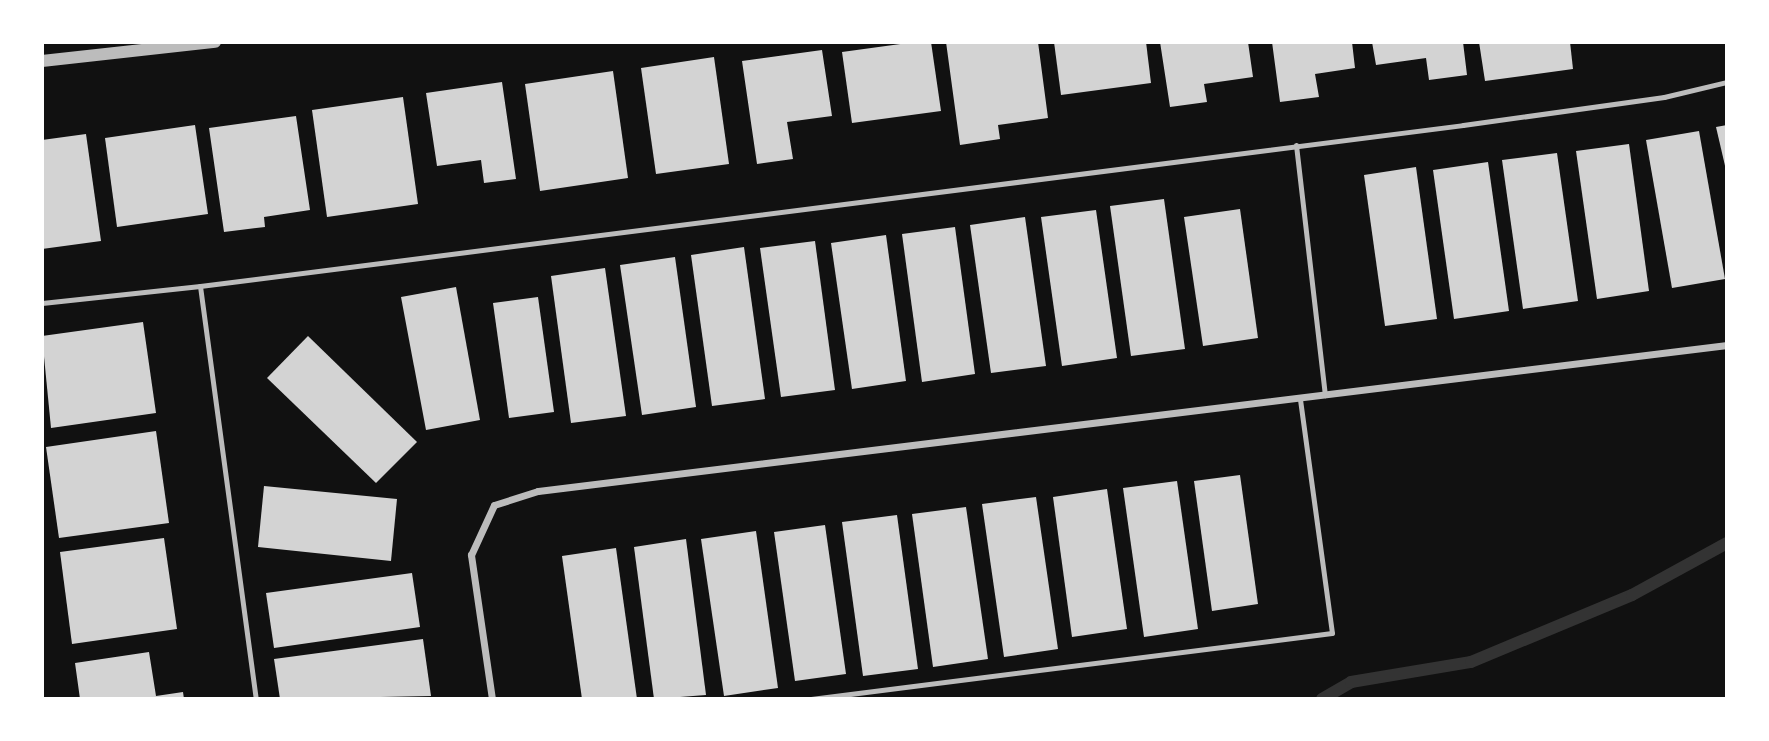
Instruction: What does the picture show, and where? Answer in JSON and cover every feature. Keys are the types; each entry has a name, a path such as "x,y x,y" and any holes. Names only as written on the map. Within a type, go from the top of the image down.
{"street":[{"path":"42,61 215,42"},
{"path":"492,699 471,555 494,505 538,491 1727,345"}],"lane":[{"path":"42,303 200,286 1664,97 1727,82"},
{"path":"1296,145 1325,396"},
{"path":"200,286 256,699"},
{"path":"811,699 1332,633 1300,399"}],"building":[{"path":"931,42 941,111 852,123 842,52"},
{"path":"946,42 1038,42 1048,118 998,125 1000,139 960,145"},
{"path":"1054,42 1146,42 1151,83 1061,95"},
{"path":"1160,42 1248,42 1253,77 1204,84 1207,102 1170,107"},
{"path":"1272,42 1352,42 1355,68 1315,74 1319,97 1280,102"},
{"path":"1372,42 1463,42 1467,75 1429,80 1426,58 1376,65"},
{"path":"1479,42 1570,42 1573,69 1485,81"},
{"path":"822,50 832,116 787,122 793,159 757,164 742,61"},
{"path":"714,57 729,164 656,174 641,68"},
{"path":"613,71 628,178 540,191 525,84"},
{"path":"502,82 516,179 484,183 481,160 437,166 426,93"},
{"path":"403,97 418,204 327,217 312,110"},
{"path":"296,116 310,210 264,217 265,227 224,232 209,128"},
{"path":"195,125 208,214 117,227 105,138"},
{"path":"1727,125 1727,170 1726,170 1716,127"},
{"path":"1699,131 1725,279 1672,288 1646,140"},
{"path":"86,134 101,241 42,249 42,140"},
{"path":"1629,144 1649,291 1597,299 1576,151"},
{"path":"1557,153 1578,301 1523,309 1502,160"},
{"path":"1488,162 1509,311 1454,319 1433,170"},
{"path":"1416,167 1437,319 1385,326 1364,175"},
{"path":"1164,199 1185,349 1131,356 1110,206"},
{"path":"1240,209 1258,338 1203,346 1184,217"},
{"path":"1096,210 1117,358 1062,366 1041,217"},
{"path":"1025,217 1046,366 991,373 970,225"},
{"path":"955,227 975,374 922,382 902,234"},
{"path":"886,235 906,381 852,389 831,243"},
{"path":"815,241 835,390 781,397 760,248"},
{"path":"744,247 765,399 712,406 691,255"},
{"path":"675,257 696,407 642,415 620,265"},
{"path":"605,268 626,416 571,423 551,276"},
{"path":"456,287 480,420 426,430 401,297"},
{"path":"538,297 554,412 509,418 493,303"},
{"path":"143,322 156,413 51,428 42,336"},
{"path":"308,336 417,442 376,483 267,378"},
{"path":"156,431 169,523 59,538 46,447"},
{"path":"1240,475 1258,604 1212,611 1194,481"},
{"path":"1177,481 1198,629 1144,637 1123,488"},
{"path":"264,486 397,499 391,561 258,547"},
{"path":"1107,489 1127,629 1072,637 1053,497"},
{"path":"1036,497 1058,649 1004,657 982,504"},
{"path":"966,507 988,659 933,667 912,514"},
{"path":"897,515 918,669 863,676 842,522"},
{"path":"825,525 846,674 795,681 774,532"},
{"path":"756,531 778,688 724,696 701,539"},
{"path":"164,538 177,629 72,644 60,552"},
{"path":"686,539 706,695 654,699 634,547"},
{"path":"616,548 637,699 582,699 562,556"},
{"path":"412,573 420,627 274,648 266,593"},
{"path":"423,639 431,696 280,699 274,659"},
{"path":"149,652 156,696 183,692 184,699 80,699 75,663"}],"waterway":[{"path":"1322,699 1351,682 1471,662 1632,595 1727,543"}]}
